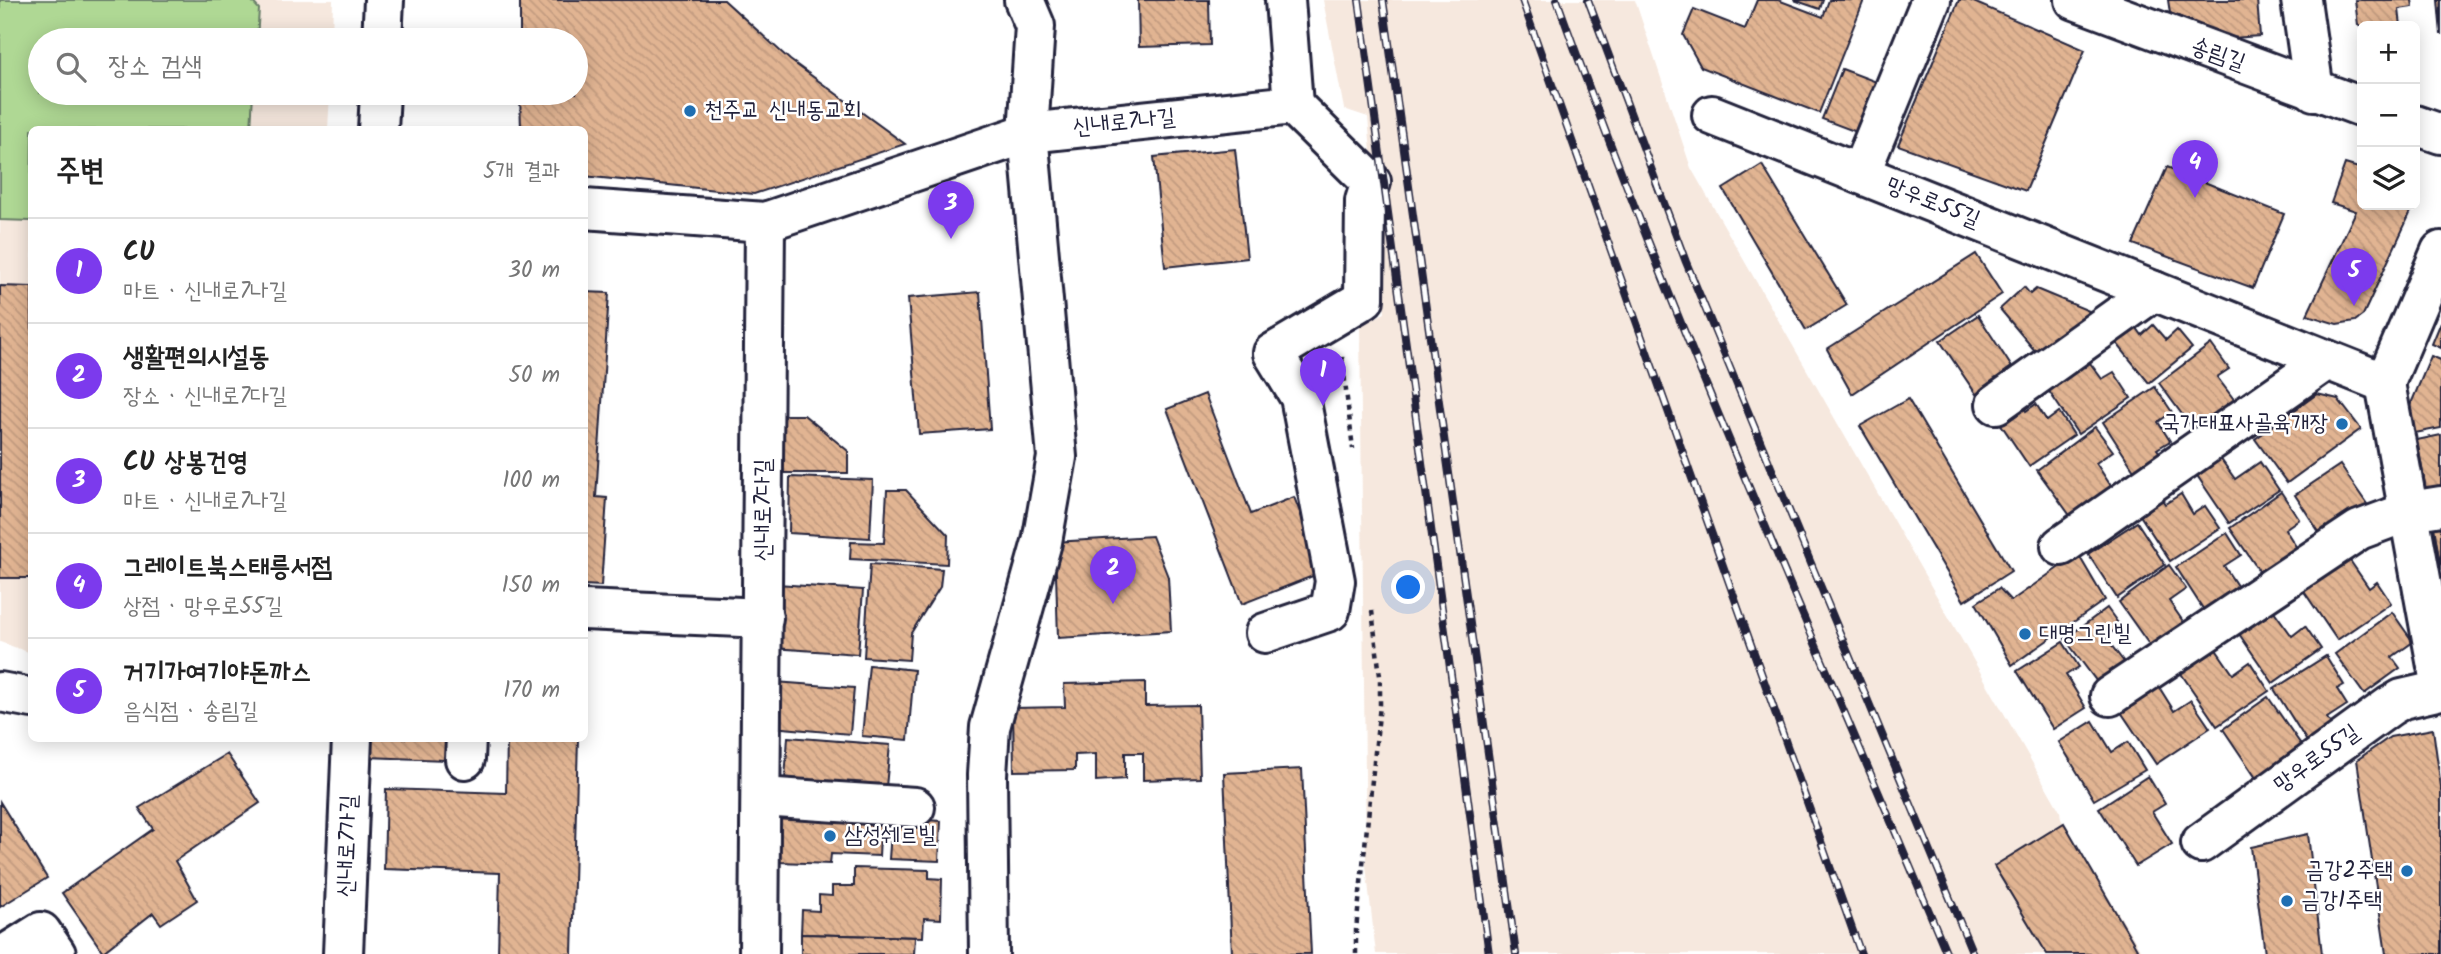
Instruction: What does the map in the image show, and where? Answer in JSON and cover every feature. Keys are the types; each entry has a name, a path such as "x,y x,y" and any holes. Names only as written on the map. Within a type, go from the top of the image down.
{"street":[{"path":"383,28 384,0"},
{"path":"989,954 987,775 990,727 1042,542 1057,457 1028,133 1035,26 1024,0"},
{"path":"1265,633 1329,611 1334,597 1335,581 1300,397 1273,353 1364,299 1365,201 1371,182 1293,105 1285,0"},
{"path":"1860,174 1931,0"},
{"name":"송림길","path":"2075,0 2152,16 2314,91 2357,105"},
{"path":"2301,0 2314,91"},
{"path":"378,126 379,105"},
{"name":"신내로7나길","path":"588,209 765,222 1028,133 1293,105"},
{"name":"망우로55길","path":"1712,115 2385,383"},
{"path":"2420,127 2441,134"},
{"name":"신내로7다길","path":"759,954 765,222"},
{"path":"2441,251 2385,383 2426,509 2441,689"},
{"path":"1996,404 2154,291"},
{"path":"2061,546 2327,360"},
{"path":"2110,696 2359,530 2426,509"},
{"path":"588,610 763,618"},
{"name":"망우로55길","path":"2201,843 2390,706 2402,699 2441,689"},
{"path":"0,692 28,697"},
{"name":"신내로7가길","path":"343,954 352,742"},
{"path":"761,797 915,807"},
{"path":"6,954 41,932 56,954"}],"shaded area":[{"path":"0,0 333,0 332,28 28,28 28,105 329,105 328,126 28,126 28,652 0,642"},
{"path":"1323,0 1635,0 1691,168 2060,811 2061,819 2143,954 1376,954 1366,865 1360,325 1385,313 1368,117 1344,109"}],"green space":[{"path":"0,0 251,0 259,9 258,28 28,28 28,105 252,105 251,126 28,126 28,221 0,220"}],"building":[{"name":"천주교 신내동교회","path":"520,0 724,0 790,60 905,144 754,194 588,176 588,126 521,126 520,105 588,105 588,28 520,28"},
{"path":"1138,0 1209,0 1210,45 1139,47"},
{"path":"1757,0 1778,0 1823,17 1829,0 1864,0 1819,113 1701,67 1683,35 1694,9 1745,29"},
{"path":"1794,0 1823,0 1820,9"},
{"path":"1959,0 1969,0 2085,50 2026,191 1898,145"},
{"path":"2168,0 2257,0 2260,36 2232,38 2170,13"},
{"path":"2355,0 2412,0 2413,7 2399,9 2400,21 2358,21"},
{"path":"2438,0 2441,0 2441,35"},
{"path":"1842,69 1882,84 1862,134 1822,119"},
{"path":"1235,149 1247,258 1165,267 1154,157"},
{"path":"2345,164 2357,168 2357,210 2412,210 2363,315 2355,321 2337,324 2307,315 2356,211 2331,203"},
{"path":"1762,165 1847,305 1806,330 1723,189"},
{"path":"2167,167 2284,214 2253,288 2133,244"},
{"path":"1976,254 2002,294 1852,394 1827,349"},
{"path":"0,286 28,287 28,578 0,578"},
{"path":"2024,287 2030,294 2036,289 2094,313 2041,358 2000,309"},
{"path":"588,292 609,293 596,497 607,498 601,586 588,585"},
{"path":"980,292 990,429 919,434 908,298"},
{"path":"1978,315 2013,369 1976,394 1940,341"},
{"path":"2441,322 2441,348 2432,344"},
{"path":"2134,324 2142,335 2153,325 2166,340 2177,330 2192,348 2149,383 2114,340"},
{"path":"2211,344 2229,369 2217,377 2239,406 2198,436 2159,383"},
{"path":"2431,356 2441,360 2441,428 2415,433 2410,406"},
{"path":"2080,359 2085,367 2090,363 2102,379 2114,372 2131,398 2078,434 2044,384"},
{"path":"2155,387 2172,412 2158,422 2170,441 2157,449 2164,458 2137,475 2103,422"},
{"path":"1205,394 1251,514 1294,497 1323,572 1242,604 1167,409"},
{"path":"2317,394 2338,399 2361,429 2287,483 2255,439"},
{"path":"1908,399 2011,571 1964,601 1860,426"},
{"path":"2020,401 2026,411 2036,404 2047,421 2059,412 2074,435 2029,466 1996,417"},
{"path":"779,415 804,415 848,451 848,473 778,473"},
{"path":"2095,427 2113,451 2096,463 2111,486 2102,494 2105,498 2074,521 2037,470"},
{"path":"2441,435 2441,487 2426,490 2417,440"},
{"path":"2220,458 2235,479 2260,462 2279,490 2229,523 2196,474"},
{"path":"2340,465 2369,507 2323,538 2295,495"},
{"path":"790,477 873,480 870,538 789,533"},
{"path":"887,490 906,490 948,535 947,564 850,559 851,542 884,543"},
{"path":"2157,492 2165,504 2181,494 2193,514 2205,506 2220,528 2170,561 2134,506"},
{"path":"2281,492 2299,519 2285,529 2300,553 2264,578 2230,528"},
{"path":"2441,513 2441,570 2432,514"},
{"path":"2137,522 2165,565 2117,598 2088,554"},
{"path":"2227,533 2241,555 2224,566 2243,595 2209,618 2176,567"},
{"path":"1152,536 1168,577 1171,631 1058,638 1055,542"},
{"name":"대명그린빌","path":"2078,554 2105,600 2012,665 1976,603 1999,588 2011,601"},
{"path":"2349,559 2369,588 2377,582 2391,603 2337,640 2303,590"},
{"path":"870,564 942,569 940,587 911,633 909,660 864,657"},
{"path":"2169,565 2186,589 2169,601 2191,633 2158,657 2119,602"},
{"path":"777,584 863,590 858,654 773,648"},
{"path":"2271,607 2292,636 2305,626 2321,649 2273,683 2237,631"},
{"path":"2107,608 2120,626 2105,637 2127,666 2100,686 2065,639"},
{"path":"2392,612 2413,642 2392,657 2400,668 2364,694 2335,654"},
{"path":"2063,642 2079,667 2066,675 2086,708 2053,729 2017,671"},
{"path":"2215,648 2233,674 2250,662 2269,691 2217,726 2180,672"},
{"path":"2326,656 2344,685 2337,689 2347,705 2327,718 2333,727 2308,743 2274,689"},
{"path":"869,665 914,670 908,740 862,736"},
{"path":"775,682 854,688 850,734 772,727"},
{"path":"1145,682 1145,706 1198,705 1200,778 1143,780 1143,753 1125,753 1125,779 1096,781 1096,754 1075,755 1075,770 1014,771 1013,708 1065,707 1064,684"},
{"path":"2159,687 2174,711 2191,700 2210,728 2156,764 2121,712"},
{"path":"2268,697 2302,746 2256,778 2223,729"},
{"path":"2093,721 2112,752 2128,742 2145,770 2094,800 2059,742"},
{"name":"금강2주택","path":"2433,729 2441,787 2441,954 2386,954 2357,760 2390,737"},
{"path":"788,737 890,745 886,787 785,779"},
{"path":"368,742 447,742 446,760 367,757"},
{"path":"507,742 578,742 572,954 498,954 500,873 384,869 386,789 506,793"},
{"path":"227,754 260,803 175,861 197,900 161,924 153,913 103,952 62,893 153,829 139,808"},
{"path":"1302,769 1311,954 1232,954 1224,773"},
{"path":"2148,776 2165,804 2152,812 2172,844 2136,866 2099,808"},
{"path":"0,802 47,878 0,907"},
{"name":"삼성쉐르빌","path":"781,813 881,817 879,856 831,854 830,864 780,862"},
{"path":"892,818 941,821 939,861 889,859"},
{"path":"2064,823 2140,954 2047,954 1994,866"},
{"name":"금강1주택","path":"2308,834 2322,954 2265,954 2251,847"},
{"path":"854,868 929,870 929,878 942,879 941,919 924,918 923,937 801,934 802,910 819,911 819,895 832,896 832,886 854,886"},
{"path":"801,934 915,937 914,954 801,954"}],"railway":[{"path":"1359,0 1489,954"},
{"path":"1383,0 1516,954"},
{"path":"1522,0 1861,954"},
{"path":"1557,0 1696,361 1947,954"},
{"path":"1588,0 1686,262 1973,954"}],"place":[{"name":"천주교 신내동교회","path":"690,111"},
{"name":"그레이트북스태릉서점","path":"2195,198"},
{"name":"CU 상봉건영","path":"951,239"},
{"name":"거기가여기야돈까스","path":"2354,306"},
{"name":"CU","path":"1323,406"},
{"name":"국가대표사골육개장","path":"2342,424"},
{"name":"생활편의시설동","path":"1113,604"},
{"name":"대명그린빌","path":"2025,634"},
{"name":"삼성쉐르빌","path":"830,836"},
{"name":"금강2주택","path":"2407,871"},
{"name":"금강1주택","path":"2287,901"}]}
